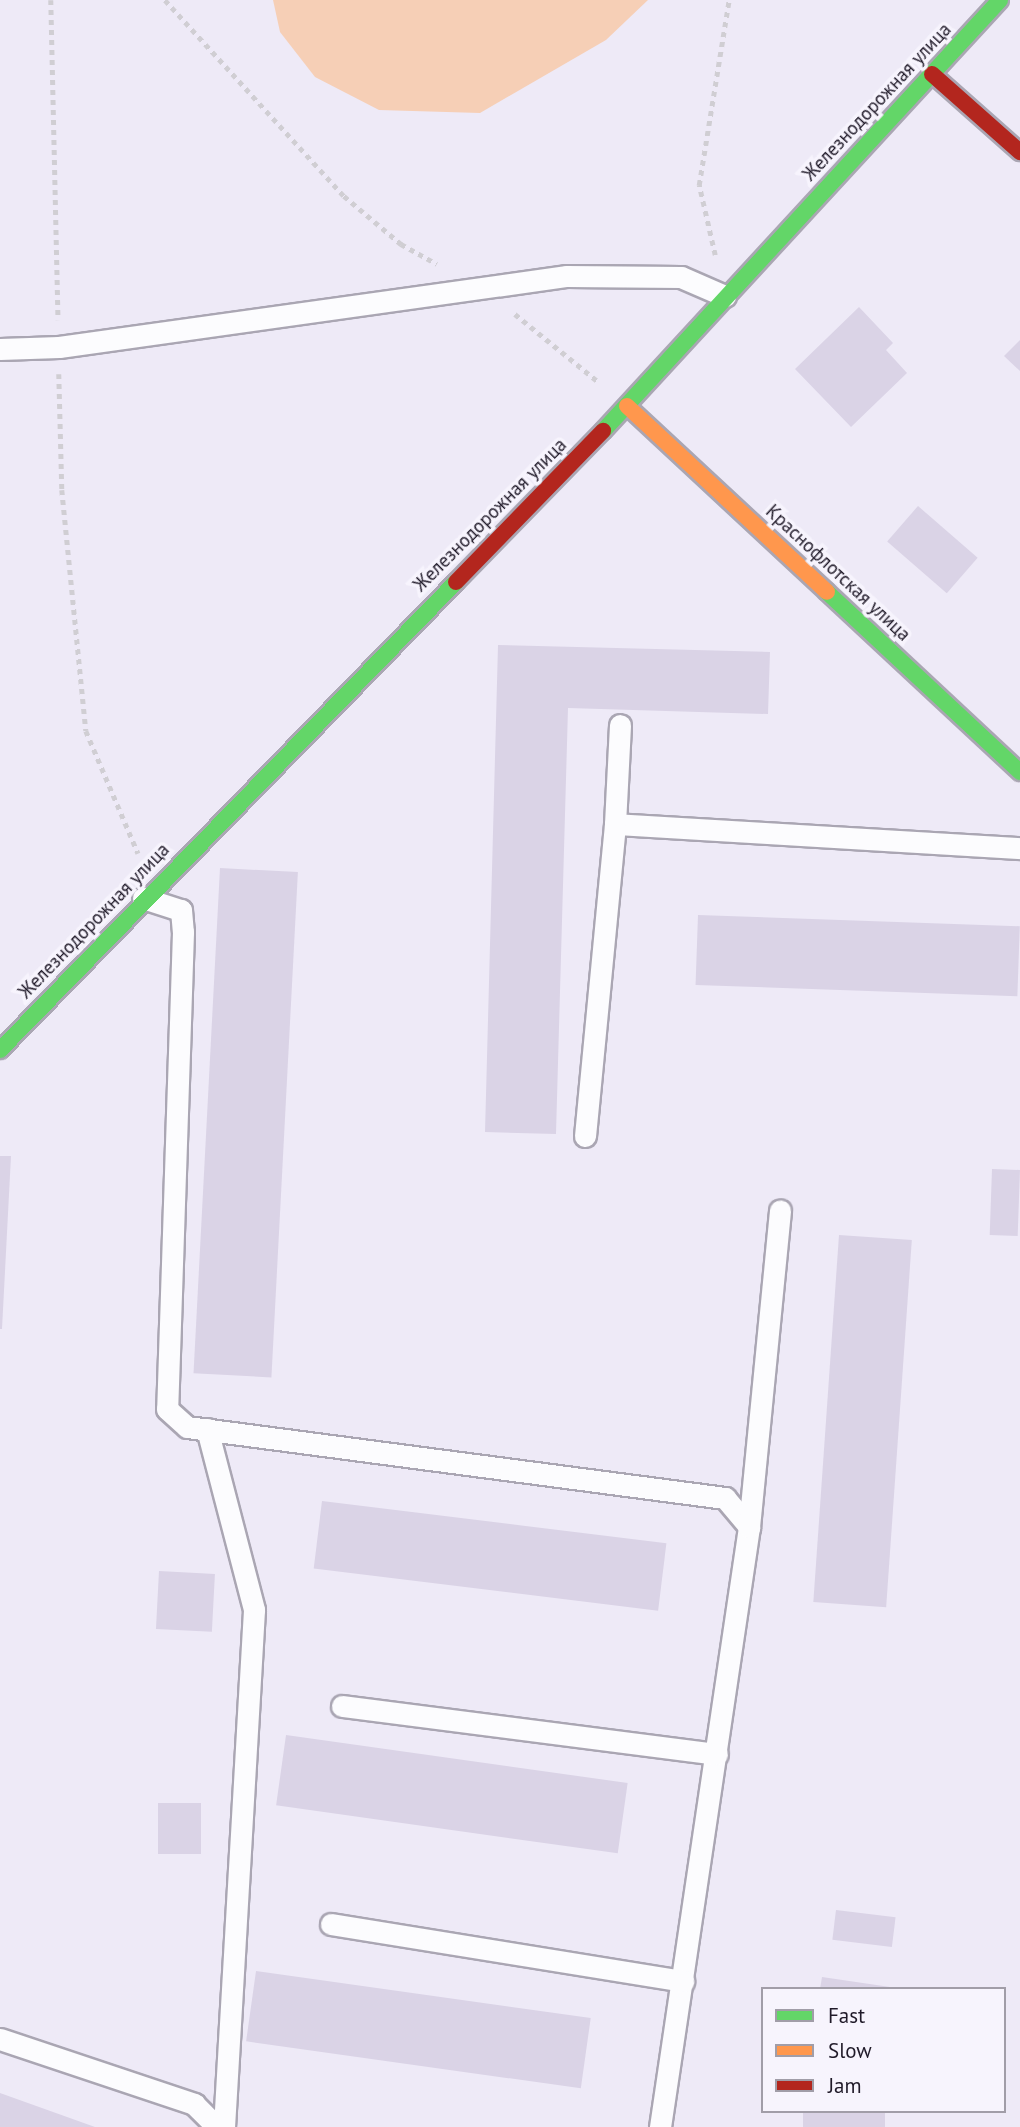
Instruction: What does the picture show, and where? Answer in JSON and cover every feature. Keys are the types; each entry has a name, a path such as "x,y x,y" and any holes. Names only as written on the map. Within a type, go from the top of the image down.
{"street":[{"name":"Железнодорожная улица","path":"0,1049 143,898 627,406 725,296 1000,0"},
{"path":"932,74 1020,152"},
{"name":"Краснофлотская улица","path":"627,406 1020,772"}],"lane":[{"path":"0,349 59,347 567,276 681,277 725,296"},
{"path":"585,1136 615,824 620,725"},
{"path":"615,824 1020,848"},
{"path":"143,898 181,910 183,932 167,1409 187,1427 725,1498 749,1527"},
{"path":"660,2127 749,1527 780,1211"},
{"path":"207,1429 254,1610 224,2127"},
{"path":"342,1706 716,1754"},
{"path":"331,1924 683,1981"},
{"path":"0,2039 194,2104 217,2127"}],"path":[{"path":"51,0 62,490 86,731 129,840 159,882"},
{"path":"165,0 344,196 401,244 482,289 627,406"},
{"path":"725,296 699,185 729,0"}],"shaded area":[{"path":"273,0 648,0 606,40 480,113 379,110 315,77 280,32"}],"building":[{"path":"859,307 893,343 886,350 907,373 851,427 795,369"},
{"path":"1020,340 1020,371 1004,356"},
{"path":"918,506 978,558 947,593 887,541"},
{"path":"498,645 770,652 768,714 568,708 556,1134 485,1132"},
{"path":"220,868 298,872 271,1377 194,1373"},
{"path":"698,915 1020,926 1017,996 696,985"},
{"path":"0,1156 11,1156 2,1329 0,1329"},
{"path":"992,1169 1020,1170 1018,1236 990,1235"},
{"path":"839,1235 912,1240 886,1607 813,1602"},
{"path":"322,1501 666,1543 658,1611 314,1568"},
{"path":"159,1571 215,1574 212,1632 156,1629"},
{"path":"286,1735 628,1783 618,1853 276,1805"},
{"path":"158,1803 201,1803 201,1854 158,1854"},
{"path":"836,1910 896,1917 892,1947 832,1940"},
{"path":"256,1971 591,2018 581,2088 246,2041"},
{"path":"822,1977 890,1987 820,1987"},
{"path":"0,2093 95,2127 0,2127"},
{"path":"803,2113 885,2113 885,2127 803,2127"}],"traffic: fast":[{"path":"603,431 1000,0"},
{"path":"0,1050 456,582"},
{"path":"827,592 1020,772"}],"traffic: slow":[{"path":"627,406 827,592"}],"traffic: jam":[{"path":"932,74 1020,152"},
{"path":"456,582 603,431"}]}
